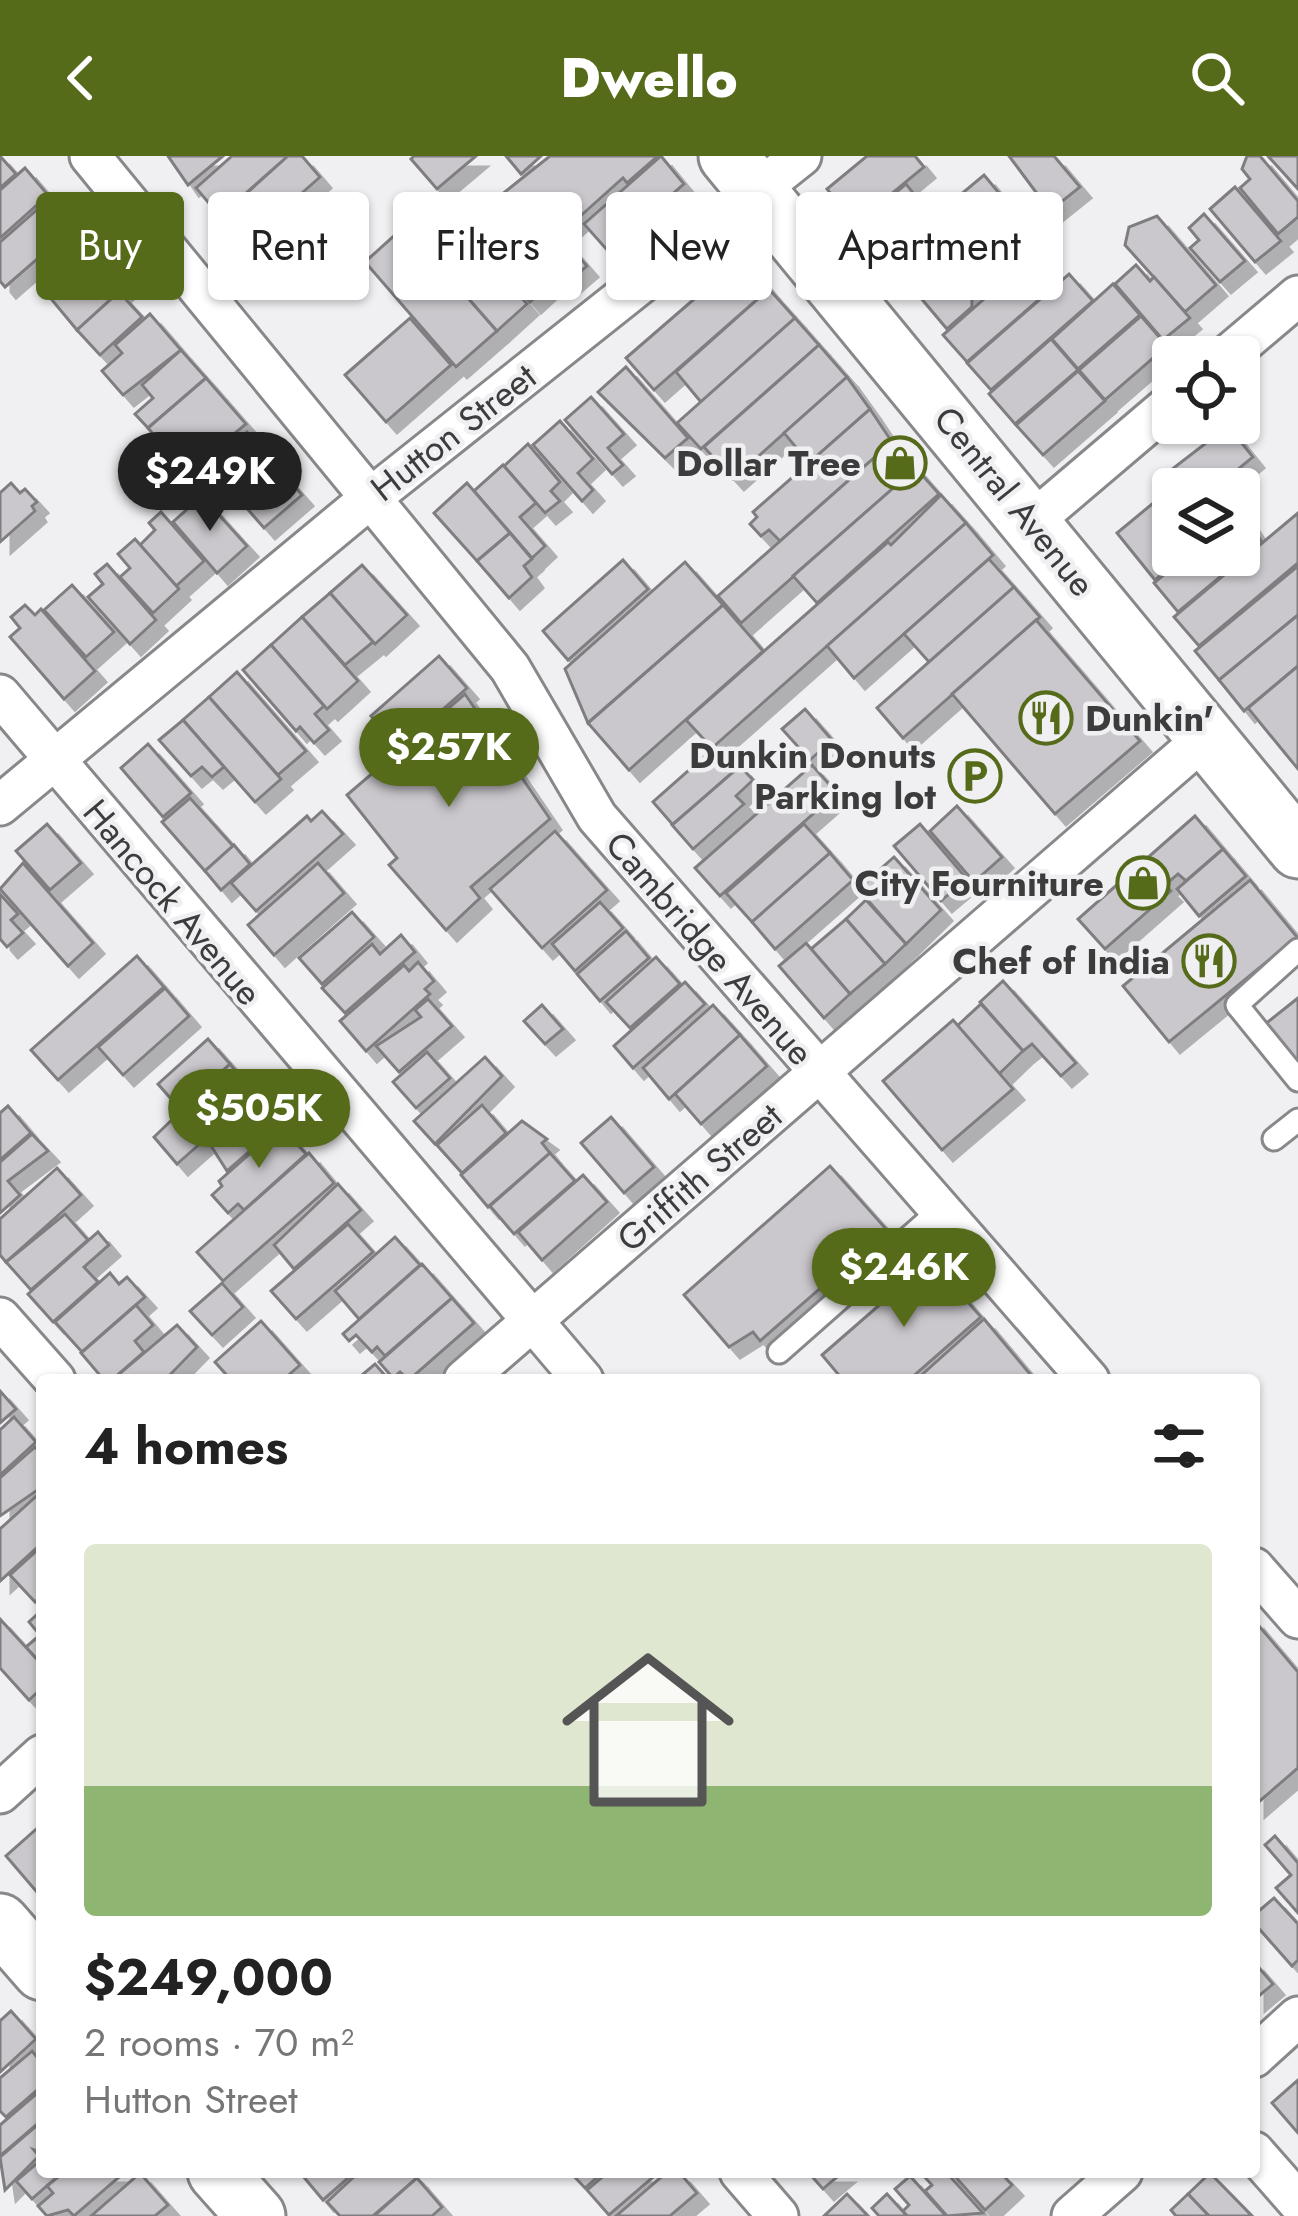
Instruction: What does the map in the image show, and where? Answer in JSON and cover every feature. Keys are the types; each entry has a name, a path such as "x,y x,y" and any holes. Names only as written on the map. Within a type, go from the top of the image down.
{"main road":[{"name":"Central Avenue","path":"743,174 1033,520 1206,737 1295,837"},
{"path":"0,1923 36,1964"},
{"path":"222,2178 256,2216"}],"street":[{"name":"Cambridge Avenue","path":"90,156 510,668 596,817 1084,1374"},
{"name":"Hutton Street","path":"0,805 368,500 743,174 801,156"},
{"path":"1251,336 1298,296"},
{"path":"1033,520 1152,420"},
{"name":"Hancock Avenue","path":"0,694 579,1374"},
{"name":"Griffith Street","path":"471,1374 1206,737"},
{"path":"0,1318 50,1374"},
{"path":"1260,1574 1296,1611"},
{"path":"0,1793 36,1761"},
{"path":"1260,2051 1298,2018"},
{"path":"1260,2159 1298,2202"},
{"path":"745,2178 778,2216"},
{"path":"1072,2216 1115,2178"}],"lane":[{"path":"1298,950 1237,1005 1298,1080"},
{"path":"1274,1138 1298,1120"},
{"path":"779,1352 939,1211"}],"building":[{"path":"0,156 16,174 0,188"},
{"path":"168,156 223,156 188,185"},
{"path":"232,156 288,156 247,192 208,192 208,202 196,188"},
{"path":"288,156 302,156 320,177 303,192 248,192"},
{"path":"476,156 437,189 411,159"},
{"path":"506,156 541,156 521,174"},
{"path":"550,156 658,156 627,183 623,178 582,215 582,192 505,192"},
{"path":"661,156 684,184 675,192 620,192"},
{"path":"867,156 915,156 924,167 894,192 827,189"},
{"path":"1009,156 1054,156 1080,187 1063,201 1063,192 1036,192"},
{"path":"1247,156 1260,156 1298,201 1298,217 1278,234 1240,188 1250,179 1242,169"},
{"path":"1268,156 1298,156 1298,189"},
{"path":"25,168 45,192 36,192 36,206 0,238 0,190"},
{"path":"984,175 998,192 964,192"},
{"path":"1235,187 1281,241 1255,262 1210,209"},
{"path":"606,205 606,249 584,224"},
{"path":"36,210 36,260 5,287 0,281 0,242"},
{"path":"1204,214 1245,261 1220,282 1190,248 1199,240 1189,228"},
{"path":"1157,216 1216,285 1185,312 1125,245 1129,227"},
{"path":"393,237 393,294 369,267 369,258"},
{"path":"1136,265 1150,281 1154,277 1190,318 1168,336 1160,336 1115,284"},
{"path":"1069,274 1093,301 991,390 967,363 1039,300 1063,300 1063,279"},
{"path":"1113,284 1140,315 1078,369 1052,339"},
{"path":"772,292 795,318 701,402 676,372 757,300 772,300"},
{"path":"52,300 110,300 77,330"},
{"path":"110,300 126,300 142,317 100,355 77,330"},
{"path":"398,300 470,300 497,331 456,367"},
{"path":"470,300 523,300 527,304 497,331"},
{"path":"693,300 756,300 654,390 626,358"},
{"path":"923,300 972,300 972,307 947,329"},
{"path":"983,300 1038,300 967,362 943,335"},
{"path":"150,314 181,350 123,395 102,371 122,353 115,345"},
{"path":"1141,316 1158,336 1152,336 1152,359 1105,400 1079,370"},
{"path":"410,318 451,365 386,422 345,375"},
{"path":"795,318 819,345 701,449 677,423"},
{"path":"1051,339 1078,370 1015,424 989,394"},
{"path":"819,345 847,377 733,479 704,447"},
{"path":"181,350 206,378 148,428 135,414 153,398 142,385"},
{"path":"626,367 688,438 665,458 598,392"},
{"path":"1078,371 1105,401 1043,455 1016,425"},
{"path":"847,377 870,409 809,463 784,433"},
{"path":"206,378 246,424 186,474 148,428"},
{"path":"591,397 624,434 608,448 623,465 612,474 565,420"},
{"path":"870,409 892,442 780,541 769,530 761,536 750,524 757,517 753,512"},
{"path":"560,421 593,459 578,473 593,490 582,501 533,445"},
{"path":"247,432 302,495 264,528 210,466"},
{"path":"892,442 916,468 741,623 718,596"},
{"path":"528,444 560,482 551,491 560,501 545,513 504,466"},
{"path":"1205,444 1243,444 1253,457 1240,468 1174,468"},
{"path":"503,465 536,503 520,517 545,546 532,558 474,491"},
{"path":"916,468 939,494 817,603 793,576"},
{"path":"11,483 37,502 32,506 35,511 0,542 0,493"},
{"path":"467,483 510,533 477,561 434,513"},
{"path":"941,495 966,523 712,748 686,720 888,542 891,545"},
{"path":"202,496 247,546 217,573 173,522"},
{"path":"1152,504 1152,576 1160,576 1155,580 1117,533"},
{"path":"161,512 204,561 176,586 140,545 155,530 149,523"},
{"path":"1298,513 1298,563 1199,646 1174,617 1223,576 1260,576 1260,545"},
{"path":"966,523 993,555 854,678 827,646"},
{"path":"510,533 532,559 524,566 532,577 509,598 477,561"},
{"path":"135,539 179,589 153,613 120,577 130,568 118,554"},
{"path":"989,559 1014,587 929,662 904,634"},
{"path":"623,560 648,589 568,660 543,631"},
{"path":"685,562 723,605 588,723 565,669"},
{"path":"107,564 156,620 130,644 88,597 103,584 95,574"},
{"path":"362,565 407,615 375,644 330,593"},
{"path":"1298,566 1298,615 1219,680 1195,651"},
{"path":"1162,576 1221,576 1178,612 1154,583"},
{"path":"72,585 114,632 86,657 44,610"},
{"path":"1014,587 1040,617 903,738 877,708"},
{"path":"330,593 373,642 345,665 302,617"},
{"path":"25,605 35,615 41,609 95,671 64,699 10,637 20,628 11,617"},
{"path":"723,605 763,651 629,770 588,723"},
{"path":"1298,615 1298,666 1244,711 1219,680"},
{"path":"302,617 358,681 327,709 271,645"},
{"name":"Dunkin'","path":"1036,620 1140,741 1055,814 952,694"},
{"path":"271,645 324,706 315,714 329,730 314,743 300,727 296,731 243,670"},
{"path":"439,656 467,688 399,748 371,716"},
{"path":"1298,666 1298,769 1248,708"},
{"path":"237,672 306,751 278,775 209,697"},
{"path":"465,694 550,819 471,887 480,898 446,930 389,865 397,858 347,795"},
{"path":"209,697 281,779 255,802 183,720"},
{"path":"805,709 832,740 810,760 782,729"},
{"path":"183,720 224,767 212,777 202,767 191,776 159,740"},
{"path":"148,744 191,793 163,817 121,768"},
{"path":"715,747 740,766 673,825 653,802"},
{"path":"812,765 837,793 720,896 695,868"},
{"path":"740,766 753,780 736,796 744,804 693,849 672,825"},
{"path":"190,798 233,846 205,871 162,822"},
{"path":"957,806 1002,857 974,882 930,831"},
{"path":"322,811 343,834 256,911 231,883 307,816 311,821"},
{"name":"City Fourniture","path":"1195,816 1223,849 1186,881 1178,874 1165,885 1171,891 1105,949 1078,919"},
{"path":"47,824 81,863 50,890 16,851"},
{"path":"804,824 830,853 752,922 726,893"},
{"path":"920,824 967,879 941,901 894,846"},
{"path":"555,831 607,890 542,948 490,889"},
{"path":"234,845 250,864 221,890 205,871"},
{"path":"1223,849 1246,876 1199,916 1177,889"},
{"path":"830,853 853,880 775,949 752,922"},
{"path":"894,857 941,910 906,944 858,889"},
{"path":"23,863 93,943 68,966 0,889"},
{"path":"318,863 344,893 274,955 248,925"},
{"name":"Chef of India","path":"1250,880 1297,937 1169,1042 1123,986"},
{"path":"0,894 18,914 11,920 23,933 7,947 0,939"},
{"path":"866,900 906,944 885,964 846,919"},
{"path":"600,902 623,928 575,971 552,944"},
{"path":"352,912 374,937 322,984 299,958"},
{"path":"846,919 885,964 850,994 811,949"},
{"path":"626,931 649,958 600,1001 577,974"},
{"path":"401,935 415,952 345,1013 322,988 372,944 380,954"},
{"path":"806,943 850,994 824,1018 779,966"},
{"path":"137,956 164,987 58,1080 31,1050"},
{"path":"656,957 680,984 630,1028 606,1002"},
{"path":"418,962 434,981 425,989 430,994 366,1051 340,1021 404,965 409,971"},
{"path":"1003,981 1076,1063 1061,1076 1032,1044 1023,1051 980,1002"},
{"path":"685,982 705,1004 633,1068 614,1046"},
{"path":"165,988 189,1016 123,1075 98,1047"},
{"path":"1298,998 1298,1068 1264,1025"},
{"path":"428,999 452,1026 399,1072 376,1046 421,1017 415,1010"},
{"path":"981,1004 1023,1051 999,1074 957,1026"},
{"path":"542,1005 563,1029 545,1044 524,1021"},
{"path":"713,1005 740,1035 669,1099 643,1068"},
{"path":"953,1020 1013,1089 942,1150 883,1081"},
{"path":"740,1035 767,1066 701,1124 675,1094"},
{"path":"208,1039 230,1064 180,1109 158,1084"},
{"path":"427,1052 450,1078 416,1108 393,1082"},
{"path":"485,1057 502,1076 435,1144 414,1121"},
{"path":"230,1064 255,1095 177,1164 154,1137"},
{"path":"255,1095 281,1124 227,1171 206,1138"},
{"path":"482,1105 506,1133 462,1173 437,1145"},
{"path":"8,1106 31,1133 0,1160 0,1113"},
{"path":"611,1117 654,1167 624,1193 581,1143"},
{"path":"522,1121 547,1139 542,1143 550,1153 488,1207 461,1175"},
{"path":"281,1126 306,1154 244,1210 238,1204 228,1213 212,1195 222,1186 219,1181"},
{"path":"32,1134 48,1151 8,1181 20,1195 0,1213 0,1162"},
{"path":"309,1153 334,1183 223,1281 197,1252"},
{"path":"550,1153 575,1181 514,1234 490,1206"},
{"path":"830,1166 887,1230 760,1341 753,1332 729,1347 684,1295"},
{"path":"57,1168 81,1195 6,1262 0,1255 0,1219"},
{"path":"583,1175 607,1202 542,1260 518,1232"},
{"path":"338,1184 361,1210 294,1269 274,1245"},
{"path":"65,1214 88,1240 31,1290 6,1262"},
{"path":"348,1224 373,1252 296,1319 271,1291"},
{"path":"98,1232 109,1245 84,1267 98,1282 53,1322 28,1294"},
{"path":"395,1237 420,1265 359,1319 335,1291"},
{"path":"931,1260 981,1317 916,1374 838,1374 822,1355"},
{"path":"422,1264 452,1298 385,1356 377,1347 372,1352 356,1335 349,1341 343,1334"},
{"path":"110,1273 119,1284 127,1277 145,1297 82,1352 55,1322"},
{"path":"222,1283 243,1307 212,1335 190,1311"},
{"path":"452,1298 474,1323 416,1374 390,1374 379,1362"},
{"path":"136,1305 153,1325 135,1341 144,1352 119,1374 99,1374 81,1353"},
{"path":"984,1319 1030,1374 923,1374"},
{"path":"261,1321 300,1365 290,1374 226,1374 215,1362"},
{"path":"177,1325 197,1347 171,1374 119,1374"},
{"path":"375,1364 384,1374 363,1374"},
{"path":"0,1391 16,1409 0,1423"},
{"path":"14,1417 36,1442 0,1475 0,1430"},
{"path":"36,1448 36,1491 0,1516 0,1478"},
{"path":"36,1496 36,1548 0,1581 0,1529"},
{"path":"36,1551 36,1601 35,1602 10,1575"},
{"path":"0,1619 36,1658 36,1694 29,1700 0,1668"},
{"path":"1260,1627 1298,1672 1298,1768 1260,1801"},
{"path":"36,1638 36,1658 26,1647"},
{"path":"36,1829 36,1891 6,1856"},
{"path":"1275,1836 1298,1863 1298,1913 1276,1888 1291,1875 1265,1845"},
{"path":"1274,1898 1298,1924 1298,1960 1292,1966 1260,1930 1260,1910"},
{"path":"1260,1969 1273,1984 1260,1995"},
{"path":"11,2011 36,2039 0,2072 0,2021"},
{"path":"32,2051 36,2056 36,2091 6,2117 0,2111 0,2078"},
{"path":"1298,2080 1298,2133 1272,2103"},
{"path":"36,2094 36,2125 0,2156 0,2125"},
{"path":"36,2126 36,2159 5,2190 0,2157"},
{"path":"36,2164 36,2178 56,2178 32,2199 16,2181"},
{"path":"57,2178 118,2178 74,2216 68,2210 47,2216 38,2206 53,2193 47,2186"},
{"path":"134,2178 144,2178 168,2205 155,2216 91,2216"},
{"path":"305,2178 348,2178 323,2200"},
{"path":"353,2178 417,2178 373,2216 340,2216 327,2202"},
{"path":"417,2178 442,2207 432,2216 374,2216"},
{"path":"576,2178 596,2178 585,2188"},
{"path":"601,2178 652,2178 609,2215 587,2190"},
{"path":"660,2178 684,2178 697,2193 670,2216 616,2216"},
{"path":"813,2178 836,2178 823,2189"},
{"path":"912,2178 946,2216 907,2216 903,2211 909,2205 895,2189"},
{"path":"926,2178 951,2178 983,2213 947,2216 925,2191 932,2185"},
{"path":"956,2178 1006,2178 1012,2185 985,2210"},
{"path":"1205,2178 1215,2178 1252,2216 1209,2216 1188,2194"},
{"path":"847,2194 868,2216 824,2216"},
{"path":"887,2194 907,2216 879,2216 872,2208"},
{"path":"1188,2194 1209,2216 1176,2216 1171,2210"}],"place":[{"name":"Dollar Tree","path":"900,463"},
{"name":"Dunkin'","path":"1046,718"},
{"name":"Dunkin Donuts Parking lot","path":"975,776"},
{"name":"City Fourniture","path":"1143,883"},
{"name":"Chef of India","path":"1209,961"}]}
